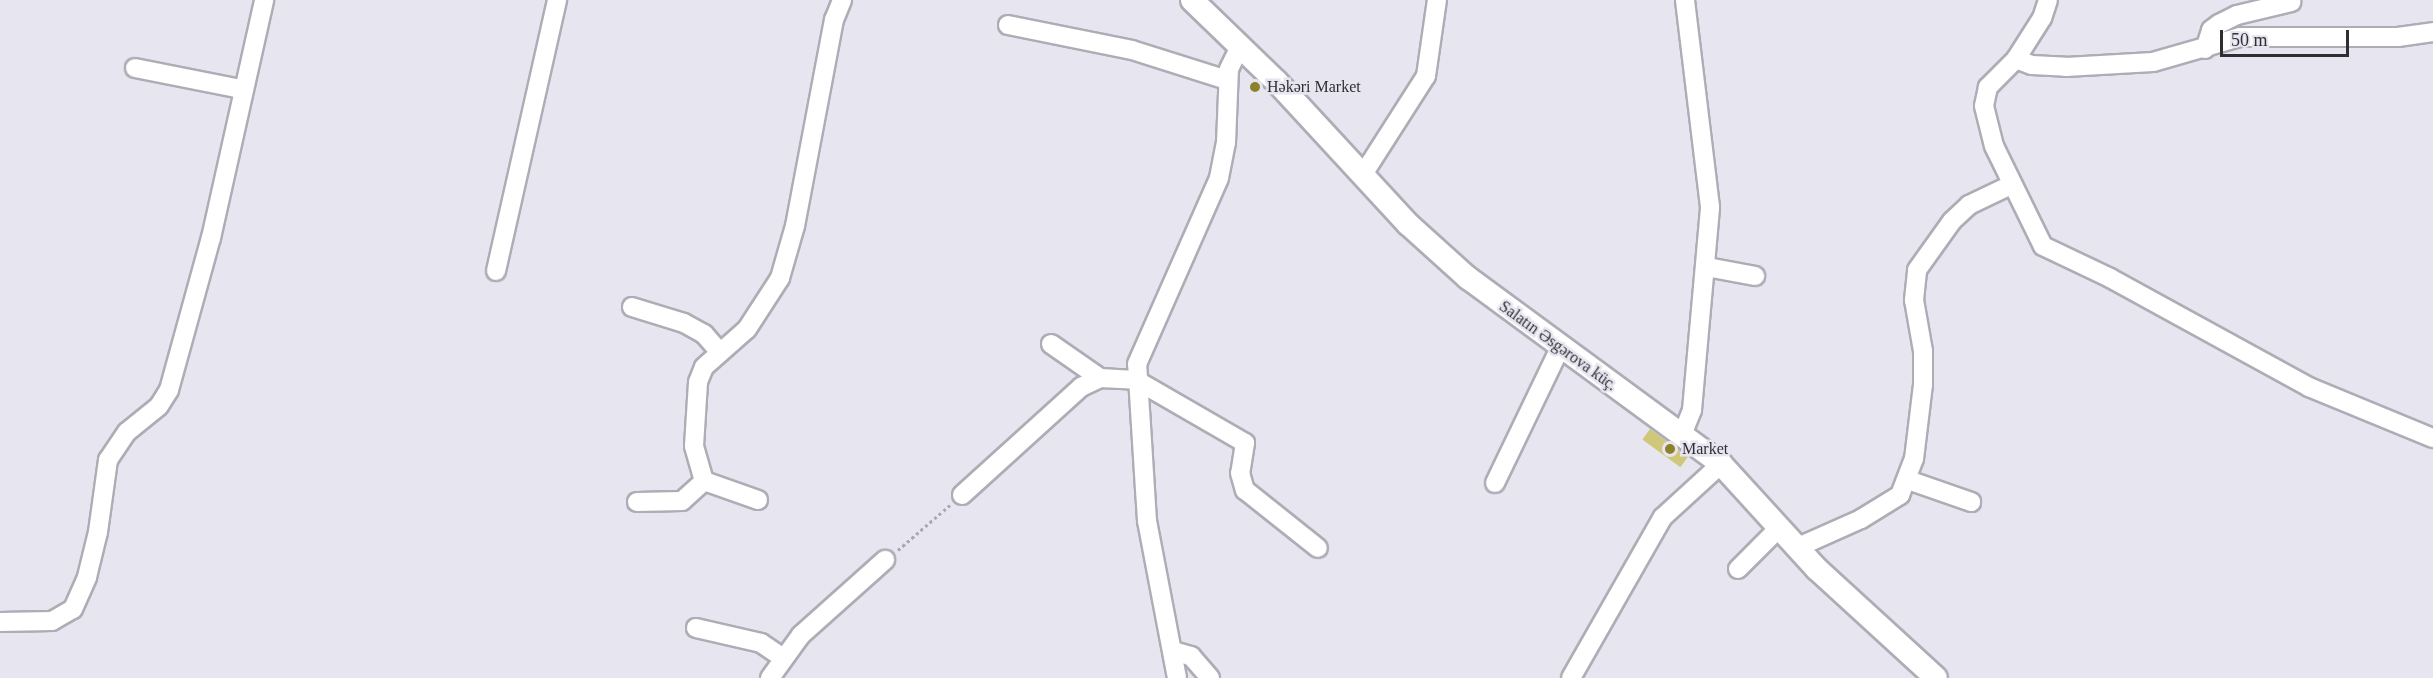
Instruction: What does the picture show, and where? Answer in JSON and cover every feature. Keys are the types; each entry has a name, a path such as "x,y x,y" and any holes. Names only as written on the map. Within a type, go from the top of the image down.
{"street":[{"path":"0,622 52,621 73,609 87,577 98,532 108,460 127,432 159,406 169,390 211,238 241,90 264,0"},
{"path":"496,271 556,0"},
{"path":"704,481 694,446 698,382 704,367 719,351 747,329 780,278 795,226 834,20 842,0"},
{"name":"Salatın Əsgərova küç.","path":"1192,0 1240,45 1362,176 1468,278 1560,348 1721,464 1796,548 1936,678"},
{"path":"1362,176 1426,76 1437,0"},
{"path":"1682,435 1692,410 1694,362 1707,267 1709,182 1685,0"},
{"path":"2049,0 2016,59 1996,75 1988,87 1984,106 1984,117 2011,185 2032,230 2043,246 2110,278 2309,387 2433,438"},
{"path":"2205,49 2211,30 2219,24 2237,15 2291,2"},
{"path":"1008,25 1132,50 1227,80"},
{"path":"2016,59 2032,65 2066,67 2131,64 2153,62 2205,49 2240,37 2398,38 2433,32"},
{"path":"1177,678 1147,521 1136,380 1143,345 1220,178 1226,143 1227,80 1240,45"},
{"path":"135,68 241,90"},
{"path":"1796,548 1884,507 1900,495 1908,480 1923,385 1923,351 1914,300 1917,270 1952,221 1970,205 2011,185"},
{"path":"1707,267 1755,276"},
{"path":"632,307 684,323 704,334 719,351"},
{"path":"1050,344 1100,378 1136,380 1245,443 1240,473 1245,490 1318,548"},
{"path":"1495,483 1560,348"},
{"path":"962,495 1063,401 1100,378"},
{"path":"1571,678 1663,517 1721,464"},
{"path":"1908,480 1971,502"},
{"path":"704,481 758,500"},
{"path":"637,502 682,501 704,481"},
{"path":"1738,569 1778,529"},
{"path":"770,678 782,657 885,560"},
{"path":"696,628 761,643 782,657"},
{"path":"1173,651 1191,656 1210,678"}],"path":[{"path":"885,560 962,495"}],"building":[{"path":"1650,429 1688,457 1680,467 1642,440"}],"place":[{"name":"Həkəri Market","path":"1255,87"},
{"name":"Market","path":"1670,449"}]}
